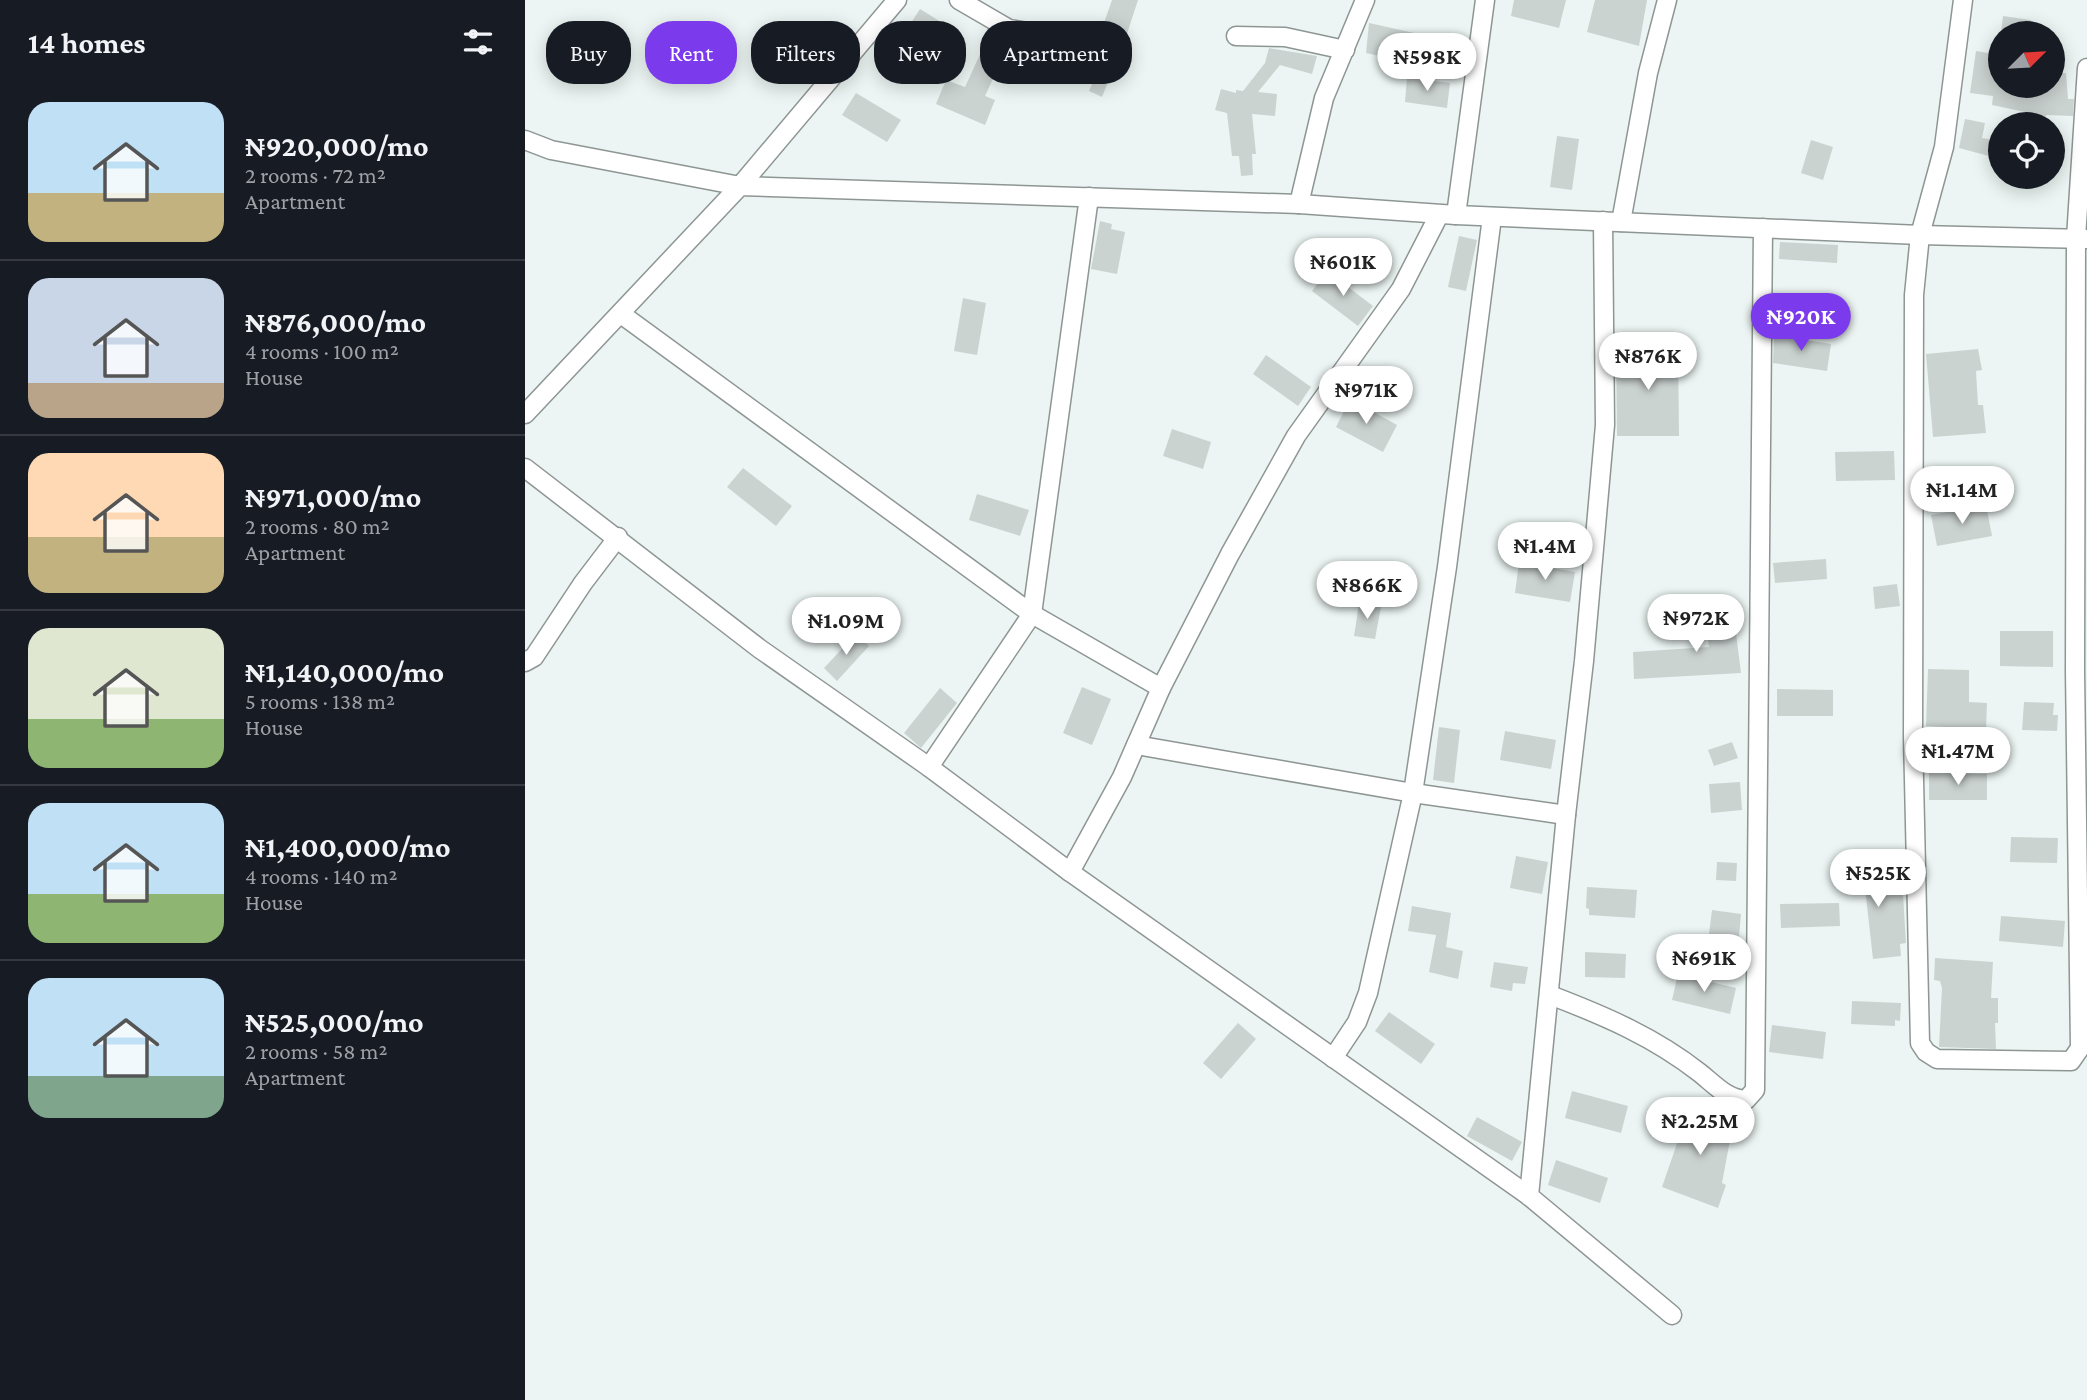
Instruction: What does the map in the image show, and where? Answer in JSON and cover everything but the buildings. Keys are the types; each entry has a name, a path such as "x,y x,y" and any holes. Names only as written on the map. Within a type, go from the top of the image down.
{"street":[{"path":"525,414 740,186 897,0"},
{"path":"959,0 995,21"},
{"path":"1299,204 1324,98 1365,0"},
{"path":"1070,872 1230,554 1296,436 1401,289 1448,215 1485,0"},
{"path":"1529,1196 1566,815 1584,661 1605,425 1612,222 1667,0"},
{"path":"1963,0 1944,147 1920,234 1913,344 1914,750 1920,1043 1926,1052 1937,1059 2071,1061 2080,1048 2082,238 2087,68"},
{"path":"1236,36 1285,37 1345,50"},
{"path":"525,140 551,150 740,186 1299,204 1492,217 2082,238"},
{"path":"929,767 1032,614 1089,197"},
{"path":"1333,1058 1357,1022 1368,993 1413,793 1447,567 1492,217"},
{"path":"1550,995 1616,1021 1681,1059 1733,1099 1746,1100 1755,1090 1763,228"},
{"path":"621,314 1032,614 1161,688"},
{"path":"525,468 760,649 1529,1196 1672,1315"},
{"path":"525,662 534,657 583,583 618,537"},
{"path":"1136,745 1413,793 1566,815"}]}
